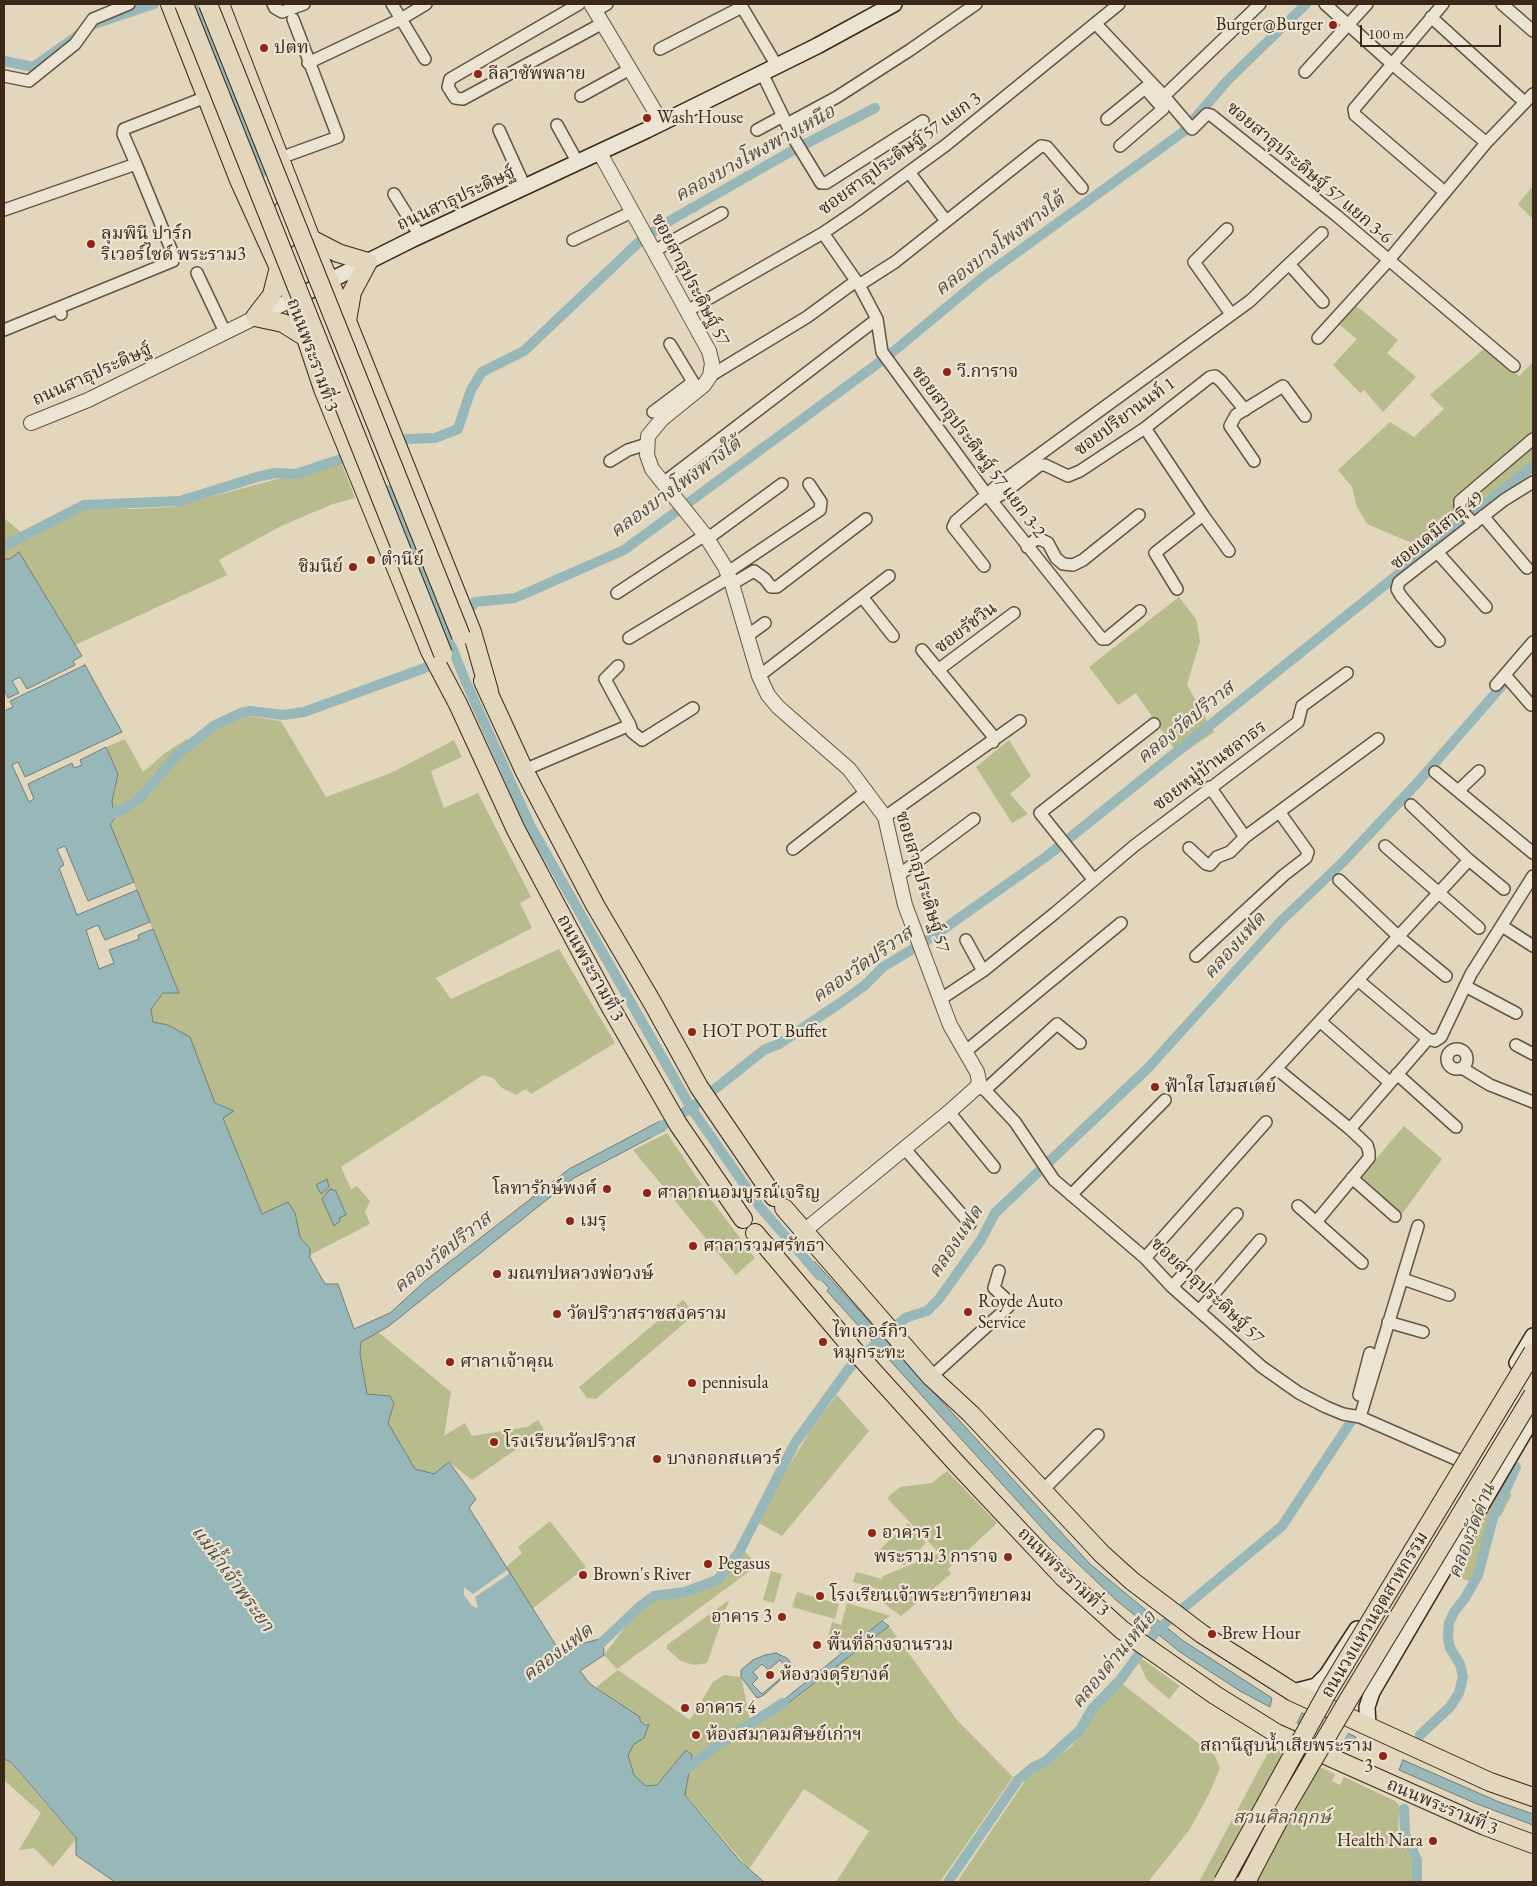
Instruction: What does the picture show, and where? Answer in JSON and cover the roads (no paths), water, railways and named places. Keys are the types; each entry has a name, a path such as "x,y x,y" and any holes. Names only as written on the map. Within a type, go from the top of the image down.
{"main road":[{"name":"ถนนพระรามที่ 3","path":"170,4 239,180 279,267 300,295 307,338 323,389 437,657 516,830 610,1006 674,1118 749,1226 853,1349 1063,1577 1142,1645 1251,1719 1276,1733 1485,1826 1533,1844"},
{"name":"ถนนพระรามที่ 3","path":"184,4 437,657"},
{"name":"ถนนพระรามที่ 3","path":"208,4 466,634"},
{"name":"ถนนพระรามที่ 3","path":"220,4 311,239 347,321 456,594 475,668 489,691 524,770 595,905 699,1087 779,1203 931,1377 970,1414 1102,1554 1175,1614 1234,1655 1293,1692 1490,1782 1533,1797"},
{"name":"ถนนสาธุประดิษฐ์","path":"300,295 420,236 662,123 894,4"},
{"path":"239,180 249,184 260,184 272,179 278,171 280,159"},
{"path":"294,195 282,210 279,222 300,295 336,363 336,370 323,389"},
{"path":"311,239 338,253 368,262 352,292 347,321"},
{"path":"279,267 272,295 255,317 283,323 307,338"},
{"path":"333,412 336,399 342,391 355,385 375,392"},
{"name":"ถนนวงแหวนอุตสาหกรรม","path":"1293,1692 1316,1686 1327,1675 1363,1620 1533,1336"},
{"name":"ถนนวงแหวนอุตสาหกรรม","path":"1223,1882 1327,1693 1533,1352"},
{"name":"ถนนวงแหวนอุตสาหกรรม","path":"1246,1882 1285,1808 1346,1702 1533,1395"},
{"name":"ถนนวงแหวนอุตสาหกรรม","path":"1368,1726 1367,1707 1372,1692 1533,1417"},
{"path":"1363,1620 1363,1634 1367,1644 1380,1649 1390,1648 1401,1640"}],"street":[{"path":"4,76 30,81 69,49 86,25 93,19 129,4"},
{"path":"273,4 275,8 282,12 304,4"},
{"path":"392,4 425,59"},
{"path":"308,63 401,19 426,4"},
{"path":"579,4 450,79 448,87 455,98 463,100 599,10 630,69 662,123"},
{"path":"757,130 837,98 976,4"},
{"name":"ซอยสาธุประดิษฐ์ 57 แยก 3","path":"687,311 822,233 909,172 1119,4"},
{"path":"1164,96 1260,4"},
{"path":"1325,4 1392,64 1483,140"},
{"path":"1305,72 1366,4"},
{"path":"1440,188 1355,115 1354,109 1444,4"},
{"path":"1502,4 1533,31"},
{"path":"660,48 741,5 776,66"},
{"path":"1431,17 1520,98"},
{"path":"280,159 338,137 308,63 293,19"},
{"name":"ซอยสาธุประดิษฐ์ 57 แยก 3-6","path":"1096,24 1148,85 1164,96 1187,124 1208,114 1212,115 1337,216 1514,366"},
{"path":"581,96 630,69"},
{"path":"762,73 793,136 818,180 826,183 923,121"},
{"path":"1107,119 1148,85 1161,103 1163,109 1120,146"},
{"path":"1318,338 1388,261 1486,143 1533,94"},
{"path":"4,330 60,311 173,261 173,254 123,134 124,129 206,97"},
{"path":"557,124 578,162"},
{"path":"499,130 525,187"},
{"path":"653,412 808,317 857,283 895,262 1044,145 1082,188"},
{"name":"ซอยสาธุประดิษฐ์ 57","path":"600,152 709,350 712,363 710,376"},
{"path":"4,210 136,164"},
{"path":"909,172 946,221"},
{"path":"394,194 420,236"},
{"path":"573,240 632,212"},
{"path":"654,251 722,213"},
{"path":"1227,229 1194,262 1231,314"},
{"name":"ซอยสาธุประดิษฐ์ 57 แยก 3-2","path":"822,233 857,283 877,319 885,357 1027,547 1102,639 1106,639 1140,611"},
{"path":"984,566 953,527 956,522 1231,314 1250,302 1322,233"},
{"path":"1289,264 1323,302"},
{"path":"197,273 225,332"},
{"name":"ถนนสาธุประดิษฐ์","path":"31,422 88,400 300,295"},
{"path":"663,483 877,319"},
{"path":"670,344 695,386"},
{"name":"ซอยปริยานนท์ 1","path":"989,497 1004,493 1040,466 1045,466 1064,476 1072,476 1145,428 1210,377 1215,376 1221,381 1244,410"},
{"path":"610,461 628,450 647,444 654,427 695,386"},
{"path":"1254,461 1230,426 1236,415 1282,386 1287,388 1305,416"},
{"path":"1145,428 1229,551"},
{"path":"1471,522 1460,508 1460,501 1533,439"},
{"name":"ซอยสาธุประดิษฐ์ 57","path":"647,444 647,455 652,469 706,537 730,578 759,676 768,694 778,706 849,769 885,817 905,905 950,1025 977,1072 981,1088 1015,1122 1054,1180 1145,1258 1172,1287 1274,1376 1326,1407 1357,1417 1458,1460"},
{"path":"617,593 706,537 782,484"},
{"path":"629,638 730,578 820,510 821,502 809,484"},
{"name":"ซอยเดมีสาธุ 49","path":"1439,641 1397,588 1405,577 1471,522 1483,516 1504,500 1532,485"},
{"path":"1177,589 1155,553 1203,514"},
{"path":"1027,547 1036,539 1042,540 1048,543 1056,558 1064,564 1073,565 1084,560 1139,516"},
{"path":"1483,516 1527,568"},
{"path":"730,578 754,571 765,579 771,588 777,587 866,519"},
{"path":"1437,552 1486,607"},
{"path":"759,676 889,576"},
{"path":"862,598 893,636"},
{"name":"ซอยรัชวิน","path":"938,670 1014,614"},
{"path":"747,636 765,623"},
{"path":"1496,685 1507,677 1533,642"},
{"name":"ซอยรัชวิน","path":"922,650 993,736 993,742"},
{"path":"618,666 604,679 630,725 632,732 642,740 693,708"},
{"name":"ซอยหมู่บ้านชลาธร","path":"941,999 983,970 1210,787 1298,722 1302,706 1347,673"},
{"path":"1507,677 1531,705"},
{"path":"885,817 1020,722"},
{"path":"1090,882 1063,843 1042,818 1042,810 1154,724"},
{"path":"524,770 630,725"},
{"path":"1189,848 1206,864 1210,865 1217,857 1230,852 1245,837 1378,739"},
{"path":"1458,791 1479,771"},
{"path":"1435,772 1533,853"},
{"path":"1210,787 1245,837"},
{"path":"793,848 867,791"},
{"path":"1411,805 1469,860 1504,889"},
{"path":"1196,956 1284,875 1306,858 1308,852 1280,813"},
{"path":"899,875 974,819"},
{"path":"1385,846 1479,928"},
{"path":"1259,1088 1400,938 1469,860"},
{"path":"1350,1129 1397,1074 1432,1040 1441,1037 1465,986 1533,876"},
{"path":"1339,880 1400,938 1446,976"},
{"path":"966,1051 1121,923"},
{"path":"1502,926 1533,946"},
{"path":"966,940 983,970"},
{"path":"1360,981 1449,1054 1457,1050 1465,1054 1467,1060 1462,1068 1490,1085 1533,1102"},
{"path":"1465,986 1516,1013"},
{"path":"1320,1022 1387,1080 1388,1085"},
{"path":"804,1231 1057,1024 1080,1043"},
{"path":"1516,1045 1533,1054"},
{"path":"1277,1068 1368,1146 1368,1158 1316,1222"},
{"path":"1397,1074 1456,1127"},
{"path":"1071,1195 1165,1100"},
{"path":"950,1112 994,1167"},
{"path":"1145,1258 1266,1122"},
{"path":"904,1148 970,1224"},
{"path":"1352,1178 1395,1216"},
{"path":"1298,1206 1362,1263"},
{"path":"1172,1287 1236,1214"},
{"path":"1357,1417 1403,1279 1418,1226"},
{"path":"1199,1311 1260,1240"},
{"path":"931,1377 1008,1307 1008,1301 994,1288 999,1271"},
{"path":"1403,1279 1449,1295"},
{"path":"1388,1322 1423,1332"},
{"path":"1357,1417 1370,1352"},
{"path":"1043,1490 1098,1435"}],"water":[{"path":"19,552 82,656 73,661 75,665 27,689 20,677 12,681 19,693 8,698 4,689 4,559 10,559"},
{"name":"แม่น้ำเจ้าพระยา","path":"85,665 122,732 25,777 18,762 12,765 29,802 34,799 28,784 72,763 74,768 82,765 80,760 106,747 118,774 112,801 114,820 110,824 134,882 88,901 65,846 57,849 64,865 59,868 77,915 137,890 150,922 105,940 98,925 86,930 99,969 114,963 109,950 139,939 138,935 153,929 179,993 163,993 151,1009 153,1022 168,1025 190,1037 215,1103 234,1111 223,1118 262,1214 288,1202 295,1213 300,1237 310,1249 310,1258 325,1284 338,1284 354,1329 390,1313 425,1281 569,1169 660,1121 665,1130 574,1178 389,1326 361,1342 360,1354 367,1394 390,1396 394,1403 388,1423 415,1469 434,1474 449,1462 476,1499 469,1508 559,1650 603,1638 604,1655 580,1671 590,1684 640,1717 640,1721 646,1725 649,1724 644,1738 634,1744 628,1755 634,1775 646,1786 657,1785 686,1750 692,1755 685,1795 740,1861 764,1882 115,1882 76,1855 76,1838 11,1762 4,1759 4,711 13,707 10,701"},
{"path":"327,1179 329,1187 321,1194 316,1185"},
{"path":"330,1189 336,1191 346,1215 339,1218 340,1221 334,1226 322,1199"},
{"path":"815,1262 1090,1564 1182,1640 1272,1698 1270,1707 1240,1691 1180,1652 1116,1600 1051,1538 827,1291 829,1288 809,1267"},
{"path":"882,1621 889,1626 774,1714 771,1710"},
{"path":"776,1653 787,1658 791,1663 791,1670 764,1695 757,1698 741,1677 741,1670 753,1660","holes":["780,1660 789,1671 762,1694 752,1684 758,1678 753,1672 762,1664 768,1670"]},
{"path":"1302,1713 1356,1737 1351,1747 1297,1723"},
{"path":"1403,1760 1499,1802 1533,1814 1533,1825 1477,1804 1399,1770"}],"waterway":[{"path":"4,61 33,67 94,24 154,4"},
{"path":"194,4 261,173"},
{"name":"คลองบางโพงพางใต้","path":"101,818 123,809 139,799 178,754 215,725 250,711 283,715 304,712 422,669 429,666 475,602 515,598 624,550 888,356 983,277 1183,132 1227,81 1306,4"},
{"name":"คลองบางโพงพางเหนือ","path":"653,232 790,152 875,108"},
{"name":"คลองบางโพงพางเหนือ","path":"407,439 435,438 458,429 471,390 482,372 524,351 639,242"},
{"name":"คลองบางโพงพางเหนือ","path":"4,546 84,505 180,501 257,477 275,473 296,474 341,459"},
{"name":"คลองวัดปริวาส","path":"652,1132 691,1108 764,1050 779,1044 843,1001 864,986 883,967 931,938 1047,856 1533,466"},
{"path":"389,490 465,680 531,827 691,1108 760,1207 820,1276"},
{"name":"คลองแฟด","path":"594,1650 639,1607 654,1596 685,1592 717,1580 739,1552 795,1443 850,1367 905,1318 927,1311 939,1299 981,1240 995,1213 1148,1068 1281,921 1342,863 1419,781 1507,680"},
{"name":"คลองด่านเหนือ","path":"948,1882 1018,1780 1032,1768 1046,1761 1080,1730 1092,1709 1120,1680 1157,1630 1282,1526 1352,1420"},
{"name":"คลองวัดด่าน","path":"1420,1735 1450,1707 1459,1693 1463,1677 1460,1664 1450,1648 1448,1638 1449,1623 1478,1575 1493,1518 1516,1467"},
{"path":"680,1774 719,1744 783,1703"},
{"name":"คลองวัดด่าน","path":"1404,1809 1405,1834 1417,1860 1417,1882"}],"place":[{"name":"Burger@Burger","path":"1333,25"},
{"name":"ปตท","path":"264,48"},
{"name":"ลีลาซัพพลาย","path":"478,74"},
{"name":"Wash House","path":"647,118"},
{"name":"ลุมพินี ปาร์ก ริเวอร์ไซด์ พระราม3","path":"91,244"},
{"name":"วี.การาจ","path":"947,372"},
{"name":"ตำนีย์","path":"371,560"},
{"name":"ชิมนีย์","path":"353,567"},
{"name":"HOT POT Buffet","path":"692,1032"},
{"name":"ฟ้าใส โฮมสเตย์","path":"1155,1087"},
{"name":"โลทารักษ์พงศ์","path":"607,1189"},
{"name":"ศาลาถนอมบูรณ์เจริญ","path":"647,1193"},
{"name":"เมรุ","path":"570,1221"},
{"name":"ศาลารวมศรัทธา","path":"693,1246"},
{"name":"มณฑปหลวงพ่อวงษ์","path":"497,1274"},
{"name":"Royde Auto Service","path":"968,1312"},
{"name":"วัดปริวาสราชสงคราม","path":"557,1314"},
{"name":"ไทเกอร์กิว หมูกระทะ","path":"823,1342"},
{"name":"ศาลาเจ้าคุณ","path":"450,1362"},
{"name":"pennisula","path":"692,1383"},
{"name":"โรงเรียนวัดปริวาส","path":"494,1442"},
{"name":"บางกอกสแควร์","path":"657,1459"},
{"name":"อาคาร 1","path":"872,1533"},
{"name":"พระราม 3 การาจ","path":"1008,1557"},
{"name":"Pegasus","path":"708,1564"},
{"name":"Brown's River","path":"583,1575"},
{"name":"โรงเรียนเจ้าพระยาวิทยาคม","path":"820,1596"},
{"name":"อาคาร 3","path":"782,1617"},
{"name":"Brew Hour","path":"1212,1634"},
{"name":"พื้นที่ล้างจานรวม","path":"817,1645"},
{"name":"ห้องวงดุริยางค์","path":"770,1675"},
{"name":"อาคาร 4","path":"685,1708"},
{"name":"ห้องสมาคมศิษย์เก่าฯ","path":"696,1735"},
{"name":"สถานีสูบน้ำเสียพระราม 3","path":"1383,1756"},
{"name":"Health Nara","path":"1433,1841"}],"park label":[{"name":"สวนศิลาฤกษ์","path":"1282,1818"}]}
